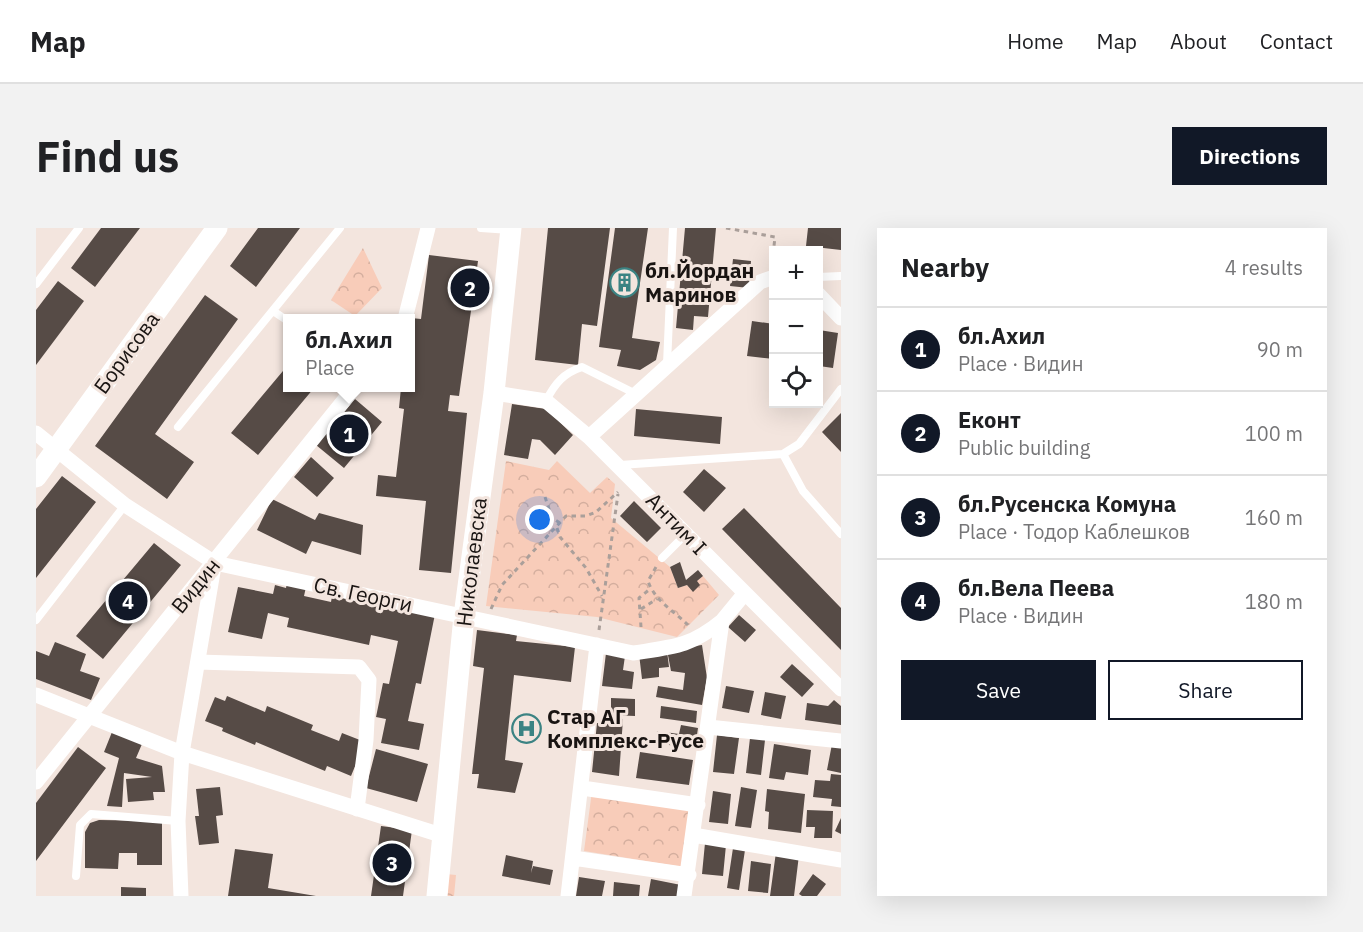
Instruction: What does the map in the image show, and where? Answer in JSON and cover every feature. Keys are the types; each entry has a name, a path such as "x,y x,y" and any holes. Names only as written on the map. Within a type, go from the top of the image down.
{"main road":[{"name":"Борисова","path":"36,477 217,228"},
{"name":"Николаевска","path":"437,896 464,616 494,393 511,229"}],"street":[{"path":"406,314 428,228"},
{"path":"589,437 768,279"},
{"path":"830,303 841,318"},
{"name":"Видин","path":"36,782 215,563 350,392"},
{"path":"494,393 546,401"},
{"name":"Антим I","path":"546,401 620,465 685,535 841,689"},
{"name":"Св. Георги","path":"36,433 125,505 215,563 633,653 677,647 696,640 722,621 745,593"},
{"path":"181,896 178,821 182,753 215,563"},
{"path":"684,896 689,875 722,621"},
{"path":"696,640 719,645"},
{"path":"568,896 597,645"},
{"path":"198,662 359,668 369,680 366,740 357,809"},
{"path":"36,695 182,753 444,836"},
{"path":"708,727 841,741"},
{"path":"582,788 698,805"},
{"path":"693,835 841,860"},
{"path":"573,858 689,875"}],"lane":[{"path":"36,285 79,228"},
{"path":"178,426 340,228"},
{"path":"481,228 511,229"},
{"path":"666,367 673,228"},
{"path":"823,277 841,276"},
{"path":"273,310 283,317"},
{"path":"546,401 554,384 570,371 582,367 636,394"},
{"path":"620,465 783,454 799,444 841,389"},
{"path":"783,454 803,491 841,534"},
{"path":"36,620 125,505"},
{"path":"662,558 685,535"},
{"path":"76,876 80,825 91,814 178,821"}],"path":[{"path":"726,228 775,237 768,279"},
{"path":"597,645 620,465"},
{"path":"486,620 502,585 566,516 586,516 596,512 618,492"},
{"path":"545,497 552,518 560,523"},
{"path":"557,527 560,537 586,568 603,598"},
{"path":"662,558 648,580 650,588 657,599 688,625"},
{"path":"642,627 639,598 650,588"},
{"path":"641,609 657,599"}],"green space":[{"path":"363,248 382,288 357,314 352,314 331,300"},
{"path":"506,461 549,470 557,461 590,493 607,477 615,484 611,518 670,567 678,588 687,585 692,591 697,581 703,576 719,595 677,637 597,617 486,606"},
{"path":"592,791 692,806 683,867 584,851"},
{"path":"446,874 456,875 454,896 443,896"}],"building":[{"path":"101,228 140,228 95,287 71,268"},
{"path":"258,228 300,228 256,287 230,266"},
{"path":"548,228 610,228 597,326 582,324 578,365 535,360"},
{"name":"бл.Йордан Маринов","path":"615,228 648,228 632,338 660,342 656,360 640,370 617,366 621,350 599,347"},
{"path":"685,228 716,228 708,317 694,316 693,330 676,328"},
{"path":"808,228 841,228 841,250 823,248 823,246 806,246"},
{"path":"429,255 478,261 459,396 450,395 448,411 467,413 451,573 419,570 426,501 376,496 378,475 396,477 404,409 399,408 401,392 415,392 415,318 421,319"},
{"path":"733,259 751,261 749,288 730,286"},
{"path":"58,281 84,301 36,365 36,310"},
{"path":"205,295 238,319 155,434 194,462 167,499 95,446"},
{"path":"752,321 769,323 769,358 747,356"},
{"path":"823,331 838,333 833,368 823,367"},
{"path":"283,371 283,392 311,392 258,455 231,433"},
{"path":"355,399 382,422 344,468 316,445"},
{"path":"512,404 546,409 573,435 555,455 540,440 532,439 528,459 504,455"},
{"path":"636,409 722,417 720,444 634,436"},
{"path":"841,413 841,452 822,432"},
{"path":"311,457 334,478 317,497 294,477"},
{"path":"704,469 726,488 704,512 683,492"},
{"path":"62,476 96,502 36,578 36,509"},
{"path":"272,499 315,520 319,513 363,525 361,555 312,541 306,554 257,530"},
{"path":"634,501 661,528 647,542 620,516"},
{"path":"744,508 841,608 841,650 722,529"},
{"path":"154,543 181,565 103,659 76,636"},
{"path":"680,562 686,580 698,570 703,576 697,581 700,585 693,592 687,585 678,588 670,567"},
{"path":"287,583 306,587 304,596 331,602 332,596 362,602 363,599 435,614 421,684 416,683 408,721 424,724 419,750 381,743 386,719 376,717 383,683 389,684 398,641 371,635 369,645 287,627 289,618 268,613 262,639 228,632 238,587 273,594 275,585 286,588"},
{"path":"739,615 756,630 745,642 728,627"},
{"name":"Стар АГ Комплекс-Русе","path":"477,630 517,635 516,641 575,647 571,682 514,675 505,760 523,763 515,793 477,788 479,774 472,774 484,668 473,666"},
{"path":"55,642 86,654 80,671 100,678 91,700 36,679 36,651 49,656"},
{"path":"702,645 707,678 702,705 656,697 658,686 683,690 685,673 671,671 667,650"},
{"path":"667,651 669,667 659,668 659,677 642,679 639,654"},
{"path":"606,653 625,656 623,670 634,672 632,689 602,686"},
{"path":"792,664 814,684 802,697 780,677"},
{"path":"726,686 754,691 749,713 722,708"},
{"path":"765,692 786,696 781,719 761,715"},
{"path":"227,696 265,712 267,706 313,725 311,730 339,741 342,733 365,742 351,776 327,766 325,771 256,742 255,745 205,721 215,697 225,701"},
{"path":"611,698 635,699 635,716 611,715"},
{"path":"834,700 841,706 841,725 805,720 807,703 828,706"},
{"path":"661,706 697,711 696,723 660,718"},
{"path":"611,717 623,719 619,776 592,772 597,723 610,724"},
{"path":"681,725 698,728 695,749 656,743 657,731 679,734"},
{"path":"112,732 142,744 136,758 162,766 165,792 153,792 154,800 128,802 126,779 152,777 124,773 122,807 107,806 119,758 104,752"},
{"path":"717,735 739,738 734,774 713,772"},
{"path":"750,738 765,740 761,775 746,773"},
{"path":"774,744 811,750 808,775 786,772 784,780 769,778"},
{"path":"832,744 841,745 841,773 827,770"},
{"path":"78,747 106,768 36,861 36,803"},
{"path":"376,749 428,764 417,802 366,788"},
{"path":"640,752 693,760 689,785 636,778"},
{"path":"831,774 841,775 841,807 831,806 832,799 813,797 815,780 830,781"},
{"path":"220,787 223,815 216,816 219,843 199,845 195,816 199,816 196,789"},
{"path":"741,787 757,790 751,828 735,826"},
{"path":"767,789 805,794 801,833 768,829 769,812 765,811"},
{"path":"713,791 731,794 728,824 709,822"},
{"path":"807,810 833,811 832,838 814,838 815,827 806,827"},
{"path":"841,818 841,834 835,831"},
{"path":"99,820 162,821 162,865 137,865 137,853 119,853 118,869 85,868 85,832 90,823"},
{"path":"381,826 412,830 403,896 371,896"},
{"path":"705,843 726,845 723,876 702,874"},
{"path":"733,848 745,850 739,890 727,888"},
{"path":"235,849 273,854 268,888 316,896 228,896"},
{"path":"776,852 799,855 794,896 770,896"},
{"path":"506,855 533,861 531,873 533,866 553,870 550,885 502,876"},
{"path":"751,861 771,864 768,893 748,891"},
{"path":"813,874 826,884 817,896 802,896 799,894"},
{"path":"579,877 605,881 602,896 576,896"},
{"path":"651,879 681,885 679,896 648,896"},
{"path":"614,882 640,885 639,896 613,896"},
{"path":"121,887 146,888 146,896 121,896"}],"place":[{"name":"бл.Йордан Маринов","path":"624,283"},
{"name":"Еконт","path":"470,288"},
{"name":"бл.Ахил","path":"349,434"},
{"name":"бл.Вела Пеева","path":"128,601"},
{"name":"Стар АГ Комплекс-Русе","path":"526,729"},
{"name":"бл.Русенска Комуна","path":"392,863"}]}
